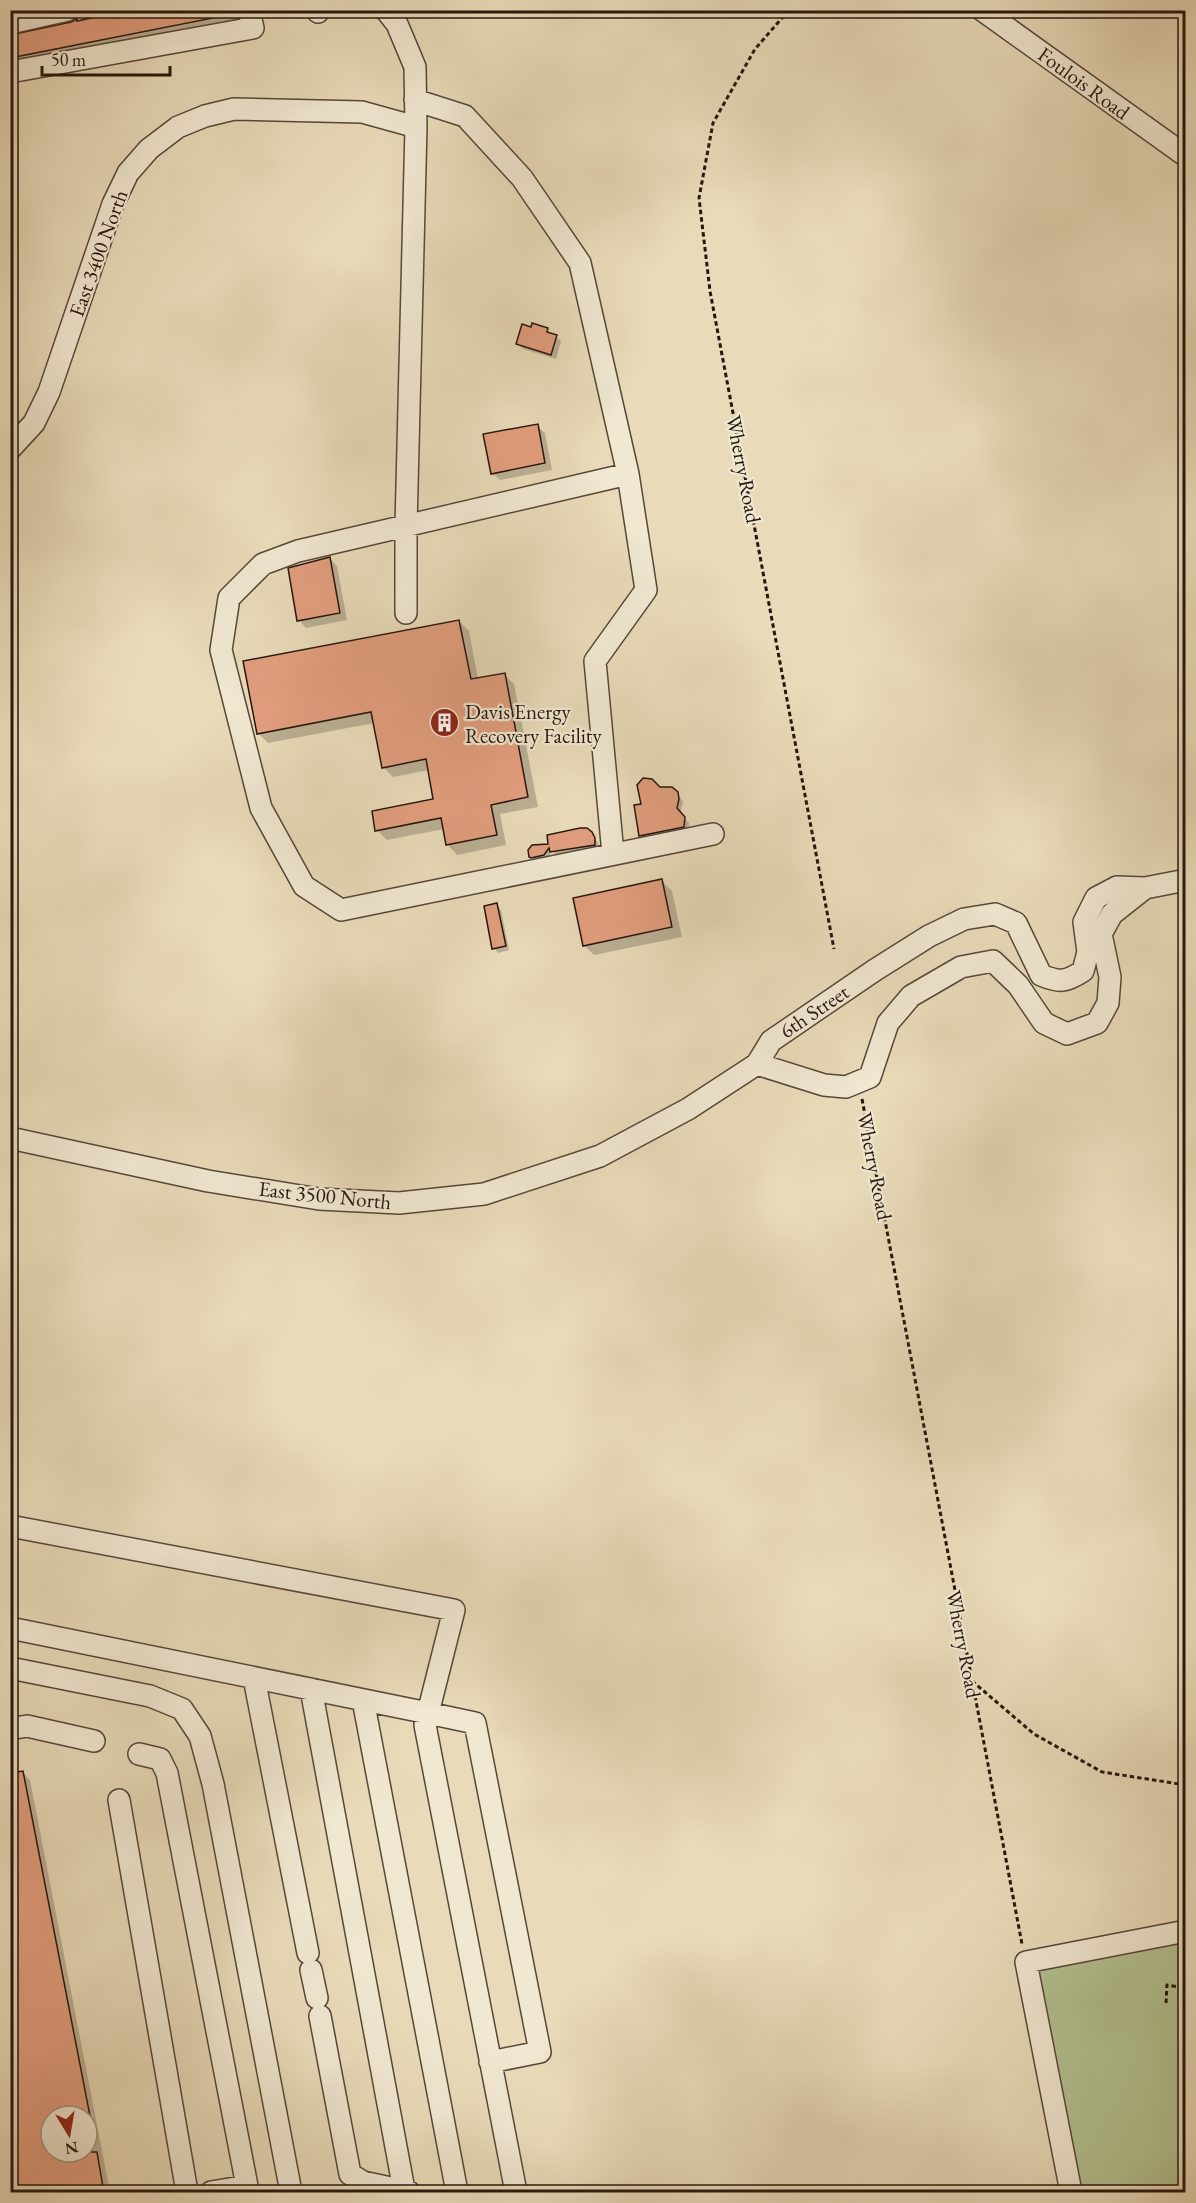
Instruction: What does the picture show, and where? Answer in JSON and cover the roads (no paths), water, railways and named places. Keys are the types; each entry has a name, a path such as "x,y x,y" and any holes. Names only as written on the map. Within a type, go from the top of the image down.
{"street":[{"path":"10,23 68,10"},
{"path":"10,72 253,28 249,10"},
{"path":"386,10 397,24 415,67 416,127 406,613"},
{"name":"Foulois Road","path":"982,10 1185,156"},
{"path":"415,100 465,116 522,178 580,263 628,474 646,590 595,661 613,854"},
{"name":"East 3400 North","path":"10,449 34,423 49,392 113,204 128,173 149,149 178,127 205,116 234,109 362,112 416,127"},
{"path":"628,474 298,551 263,564 229,598 221,650 261,808 304,886 341,910 713,834"},
{"name":"6th Street","path":"1145,888 1112,914 1101,934 1110,977 1108,1003 1097,1023 1068,1034 1044,1023 1018,986 993,961 961,967 911,996 888,1023 870,1077 854,1084 846,1087 824,1085 757,1064 771,1041 929,936 963,919 995,914 1016,923 1041,975 1057,981 1071,979 1083,970 1088,952 1084,922 1096,898 1117,887 1145,888 1185,880"},
{"name":"East 3500 North","path":"10,1138 208,1181 319,1199 399,1203 484,1194 600,1156 688,1109 757,1064"},
{"path":"10,1526 454,1610 425,1725 516,2193"},
{"path":"10,1628 475,1723 540,2052 490,2062"},
{"path":"10,1668 150,1696 182,1709 200,1736 213,1784 291,2193"},
{"path":"254,1678 350,2174 363,2181 406,2191 311,1689"},
{"path":"363,1700 457,2193"},
{"path":"10,1729 27,1726 94,1741"},
{"path":"139,1754 160,1759 167,1773 247,2186 211,2193"},
{"path":"118,1800 188,2193"},
{"path":"1071,2193 1026,1962 1185,1931"}],"place":[{"name":"Davis Energy Recovery Facility","path":"444,723"}]}
